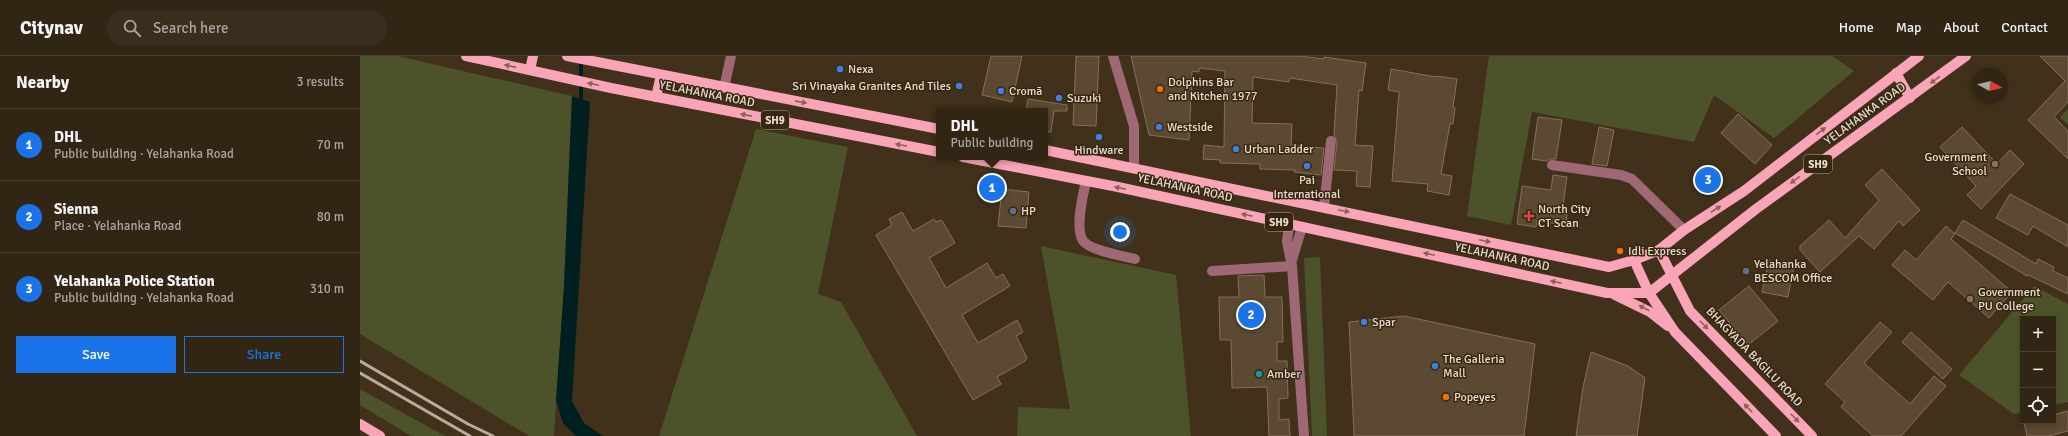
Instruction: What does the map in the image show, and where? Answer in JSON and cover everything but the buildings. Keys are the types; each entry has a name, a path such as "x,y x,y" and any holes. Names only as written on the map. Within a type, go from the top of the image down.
{"main road":[{"name":"SH9","path":"466,56 530,70"},
{"path":"530,70 533,56"},
{"name":"YELAHANKA ROAD","path":"1048,151 1134,167 1609,267 1634,260 1659,250 1684,230 1744,191 1919,56"},
{"name":"YELAHANKA ROAD","path":"978,160 1086,181 1607,293 1649,293 1756,208 1966,56"},
{"name":"YELAHANKA ROAD","path":"571,57 936,128"},
{"name":"YELAHANKA ROAD","path":"530,70 575,81 936,151"},
{"path":"1896,73 1910,98"},
{"path":"656,97 661,75"},
{"name":"BHAGYADA BAGILU ROAD","path":"1659,250 1673,274 1690,310 1812,436"},
{"path":"1634,260 1649,293 1675,332"},
{"path":"1607,293 1630,301 1650,312 1675,332 1776,436"},
{"path":"360,424 380,436"}],"street":[{"path":"724,88 731,56"},
{"path":"1113,56 1134,126 1134,167"},
{"path":"1324,207 1331,141"},
{"path":"1552,165 1621,175 1632,179 1684,230"},
{"path":"1086,181 1080,233 1085,243 1098,249 1135,259"},
{"path":"1289,224 1286,242 1292,266 1304,436"},
{"path":"1292,266 1296,242 1302,227"},
{"path":"1212,271 1292,266"}],"green space":[{"path":"360,56 397,56 572,96 564,286 554,436 529,436 360,334"},
{"path":"1489,56 1832,56 1854,71 1774,138 1714,95 1694,142 1532,112 1511,225 1467,216"},
{"path":"2068,109 2068,125 2060,117"},
{"path":"756,129 848,147 818,294 841,302 917,436 659,436"},
{"path":"1041,246 1176,275 1191,436 1017,436 1018,407 1070,409"},
{"path":"1320,257 1327,436 1312,436 1304,258"},
{"path":"2034,286 2068,304 2068,402 2056,404 2056,316 2020,316 2020,413 2014,414 1959,375"},
{"path":"360,389 445,436 411,436 360,405"}],"water":[{"path":"572,96 590,102 572,401 584,423 603,436 576,436 563,423 556,400 564,286"}],"waterway":[{"path":"581,58 581,104"}],"railway":[{"path":"360,361 468,424 493,436"},
{"path":"360,373 470,436"}],"place":[{"name":"Nexa","path":"840,69"},
{"name":"Sri Vinayaka Granites And Tiles","path":"959,86"},
{"name":"Dolphins Bar and Kitchen 1977","path":"1160,89"},
{"name":"Cromā","path":"1001,91"},
{"name":"Suzuki","path":"1059,98"},
{"name":"Westside","path":"1159,127"},
{"name":"Hindware","path":"1099,137"},
{"name":"Urban Ladder","path":"1236,149"},
{"name":"Government School","path":"1995,164"},
{"name":"Pai International","path":"1307,166"},
{"name":"Yelahanka Police Station","path":"1708,180"},
{"name":"DHL","path":"992,188"},
{"name":"HP","path":"1013,211"},
{"name":"North City CT Scan","path":"1529,216"},
{"name":"Idli Express","path":"1620,251"},
{"name":"Yelahanka BESCOM Office","path":"1746,271"},
{"name":"Government PU College","path":"1970,299"},
{"name":"Sienna","path":"1251,315"},
{"name":"Spar","path":"1364,322"},
{"name":"The Galleria Mall","path":"1435,366"},
{"name":"Amber","path":"1259,374"},
{"name":"Popeyes","path":"1446,397"}]}
